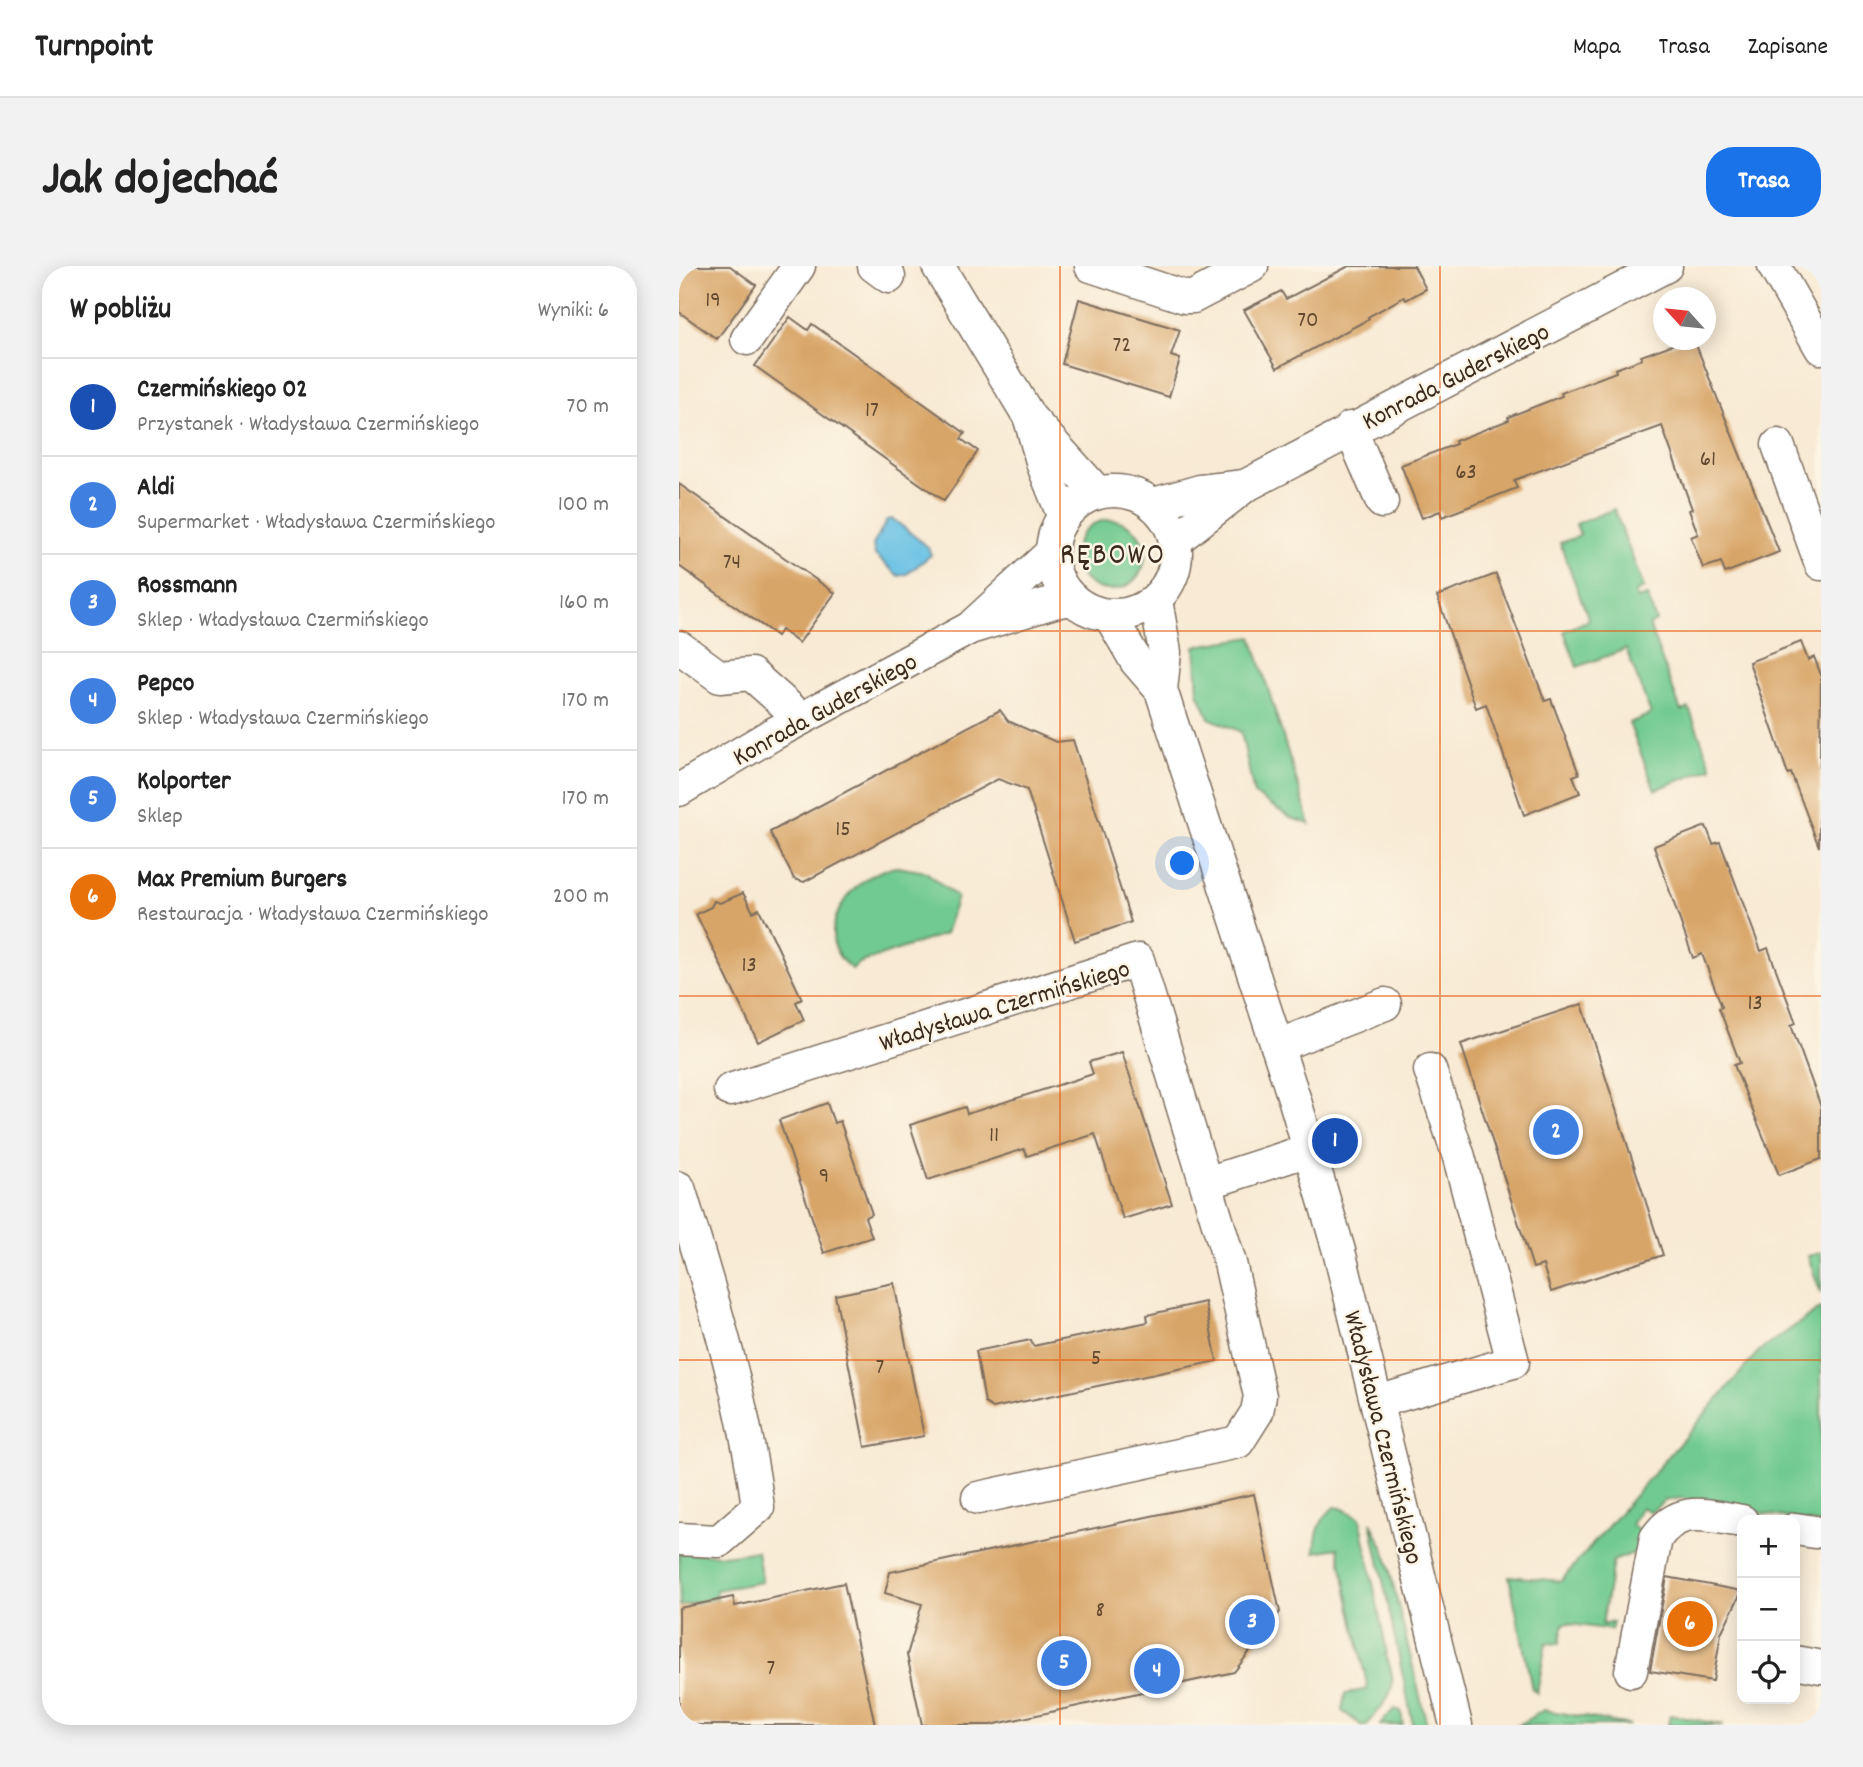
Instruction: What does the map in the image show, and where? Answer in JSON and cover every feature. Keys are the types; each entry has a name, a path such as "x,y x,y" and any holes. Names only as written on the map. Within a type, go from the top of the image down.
{"street":[{"path":"747,339 799,266"},
{"path":"938,266 1030,418 1097,492"},
{"path":"1091,266 1185,298 1193,297 1252,266"},
{"name":"Konrada Guderskiego","path":"1176,540 1245,486 1350,428 1666,266"},
{"path":"1774,266 1821,348"},
{"path":"1030,418 1042,465 1063,515"},
{"path":"1350,428 1382,502"},
{"path":"1777,445 1821,564"},
{"name":"Konrada Guderskiego","path":"1154,504 1200,491 1245,486"},
{"path":"1097,492 1127,492 1154,504 1168,520 1176,540 1176,562 1169,583 1156,600 1134,612 1110,616 1089,611 1072,599 1056,578 1051,552 1054,533 1063,515 1078,501 1097,492"},
{"name":"Konrada Guderskiego","path":"970,628 1051,552"},
{"name":"Konrada Guderskiego","path":"679,790 801,718 970,628 1072,599"},
{"name":"Władysława Czermińskiego","path":"1156,600 1165,652 1161,690"},
{"name":"Władysława Czermińskiego","path":"1110,616 1136,661 1161,690 1277,1046 1309,1150 1377,1402 1456,1725"},
{"path":"679,648 720,677 751,674 801,718"},
{"name":"Władysława Czermińskiego","path":"730,1090 1138,960 1230,1263 1259,1392 1258,1412 1238,1442 978,1497"},
{"path":"1277,1046 1385,1004"},
{"path":"1377,1402 1513,1362 1459,1157 1430,1070"},
{"path":"1207,1183 1309,1150"},
{"path":"679,1188 723,1331 752,1457 758,1507 719,1541 679,1539"},
{"path":"1631,1671 1656,1538 1663,1528 1674,1519 1691,1514 1737,1520"},
{"path":"1800,1663 1821,1667"}],"green space":[{"path":"1614,509 1644,588 1635,592 1637,599 1647,596 1656,621 1649,625 1681,711 1689,708 1712,768 1655,790 1629,723 1651,714 1626,649 1577,667 1564,631 1589,620 1560,543 1580,536 1576,524"},
{"path":"1110,520 1135,530 1145,555 1135,580 1110,590 1085,580 1075,555 1085,530"},
{"path":"1252,637 1310,824 1291,818 1254,794 1241,732 1209,718 1198,692 1195,646"},
{"path":"897,867 926,872 957,897 945,934 859,963 852,969 839,956 833,941 834,924 840,908 850,893 864,881"},
{"path":"1821,1253 1821,1294 1808,1256"},
{"path":"1821,1308 1821,1524 1800,1520 1800,1515 1773,1515 1681,1498 1664,1501 1651,1512 1641,1507 1631,1525 1643,1533 1639,1551 1613,1561 1602,1625 1613,1622 1611,1630 1564,1623 1559,1644 1546,1643 1537,1693 1532,1689 1509,1576 1561,1581 1759,1351"},
{"path":"1334,1507 1360,1518 1387,1653 1385,1654 1392,1675 1391,1691 1387,1699 1367,1725 1361,1725 1342,1711 1345,1694 1368,1689 1338,1548 1315,1552 1319,1527"},
{"path":"1371,1522 1385,1551 1427,1725 1413,1725"},
{"path":"757,1551 762,1582 716,1590 717,1598 680,1606 679,1553 732,1555"},
{"path":"1394,1709 1401,1711 1403,1725 1380,1725"},
{"path":"1544,1710 1630,1725 1518,1725"},
{"path":"1670,1715 1724,1725 1668,1725"}],"water":[{"path":"893,519 928,547 931,555 907,574 899,576 875,555 873,545 887,520"}],"building":[{"path":"679,266 730,266 756,285 717,339 679,312"},
{"path":"1349,266 1414,266 1426,289 1406,300 1404,297 1368,317 1369,319 1277,368 1244,310 1281,291 1286,299"},
{"path":"1079,299 1180,330 1171,356 1180,359 1169,397 1062,364"},
{"path":"790,317 808,330 812,324 965,433 961,439 978,451 944,501 755,366"},
{"path":"1658,350 1698,350 1779,552 1725,573 1721,562 1703,568 1691,537 1698,534 1689,510 1692,509 1662,426 1514,480 1517,488 1442,517 1440,511 1422,518 1401,465 1456,444 1455,441 1509,420 1508,417 1562,396 1561,393 1616,372 1615,369 1642,359 1641,356"},
{"path":"679,484 835,593 799,643 781,630 777,636 679,566"},
{"path":"1496,574 1545,701 1551,699 1579,774 1573,776 1580,793 1524,815 1486,704 1476,708 1437,596"},
{"path":"1801,642 1808,660 1814,657 1821,675 1819,847 1791,773 1788,774 1749,662"},
{"path":"1000,710 1008,721 1056,742 1073,740 1131,922 1075,941 1027,790 998,779 804,882 794,879 770,832"},
{"path":"1706,826 1713,844 1720,842 1761,951 1768,948 1796,1023 1791,1025 1821,1107 1821,1159 1779,1175 1734,1065 1740,1063 1702,954 1693,958 1654,846"},
{"path":"743,893 753,912 759,909 802,999 796,1002 804,1020 758,1042 696,914 711,907 714,901 720,903"},
{"path":"1582,1004 1663,1255 1551,1292 1543,1265 1533,1268 1461,1044"},
{"path":"1122,1052 1172,1204 1123,1219 1095,1134 1027,1156 1024,1149 928,1180 910,1125 965,1107 967,1114 1093,1074 1089,1062"},
{"path":"827,1103 834,1123 840,1121 872,1214 865,1217 872,1237 824,1253 779,1120"},
{"path":"894,1283 924,1436 865,1447 835,1295"},
{"path":"1205,1302 1217,1361 993,1408 985,1403 976,1351 1031,1340 1033,1346 1148,1322 1147,1315"},
{"path":"1254,1494 1280,1612 1234,1672 991,1725 922,1725 907,1655 922,1604 885,1593 890,1572"},
{"path":"1667,1577 1737,1590 1737,1601 1721,1633 1713,1681 1650,1671"},
{"path":"844,1583 875,1725 679,1725 679,1608 733,1597 735,1606"}],"place":[{"name":"Aldi","path":"1556,1132"},
{"name":"Czermińskiego 02","path":"1335,1141"},
{"name":"Rossmann","path":"1252,1622"},
{"name":"Max Premium Burgers","path":"1690,1624"},
{"name":"Kolporter","path":"1064,1663"},
{"name":"Pepco","path":"1157,1671"}],"district":[{"name":"RĘBOWO","path":"1113,553"}]}
